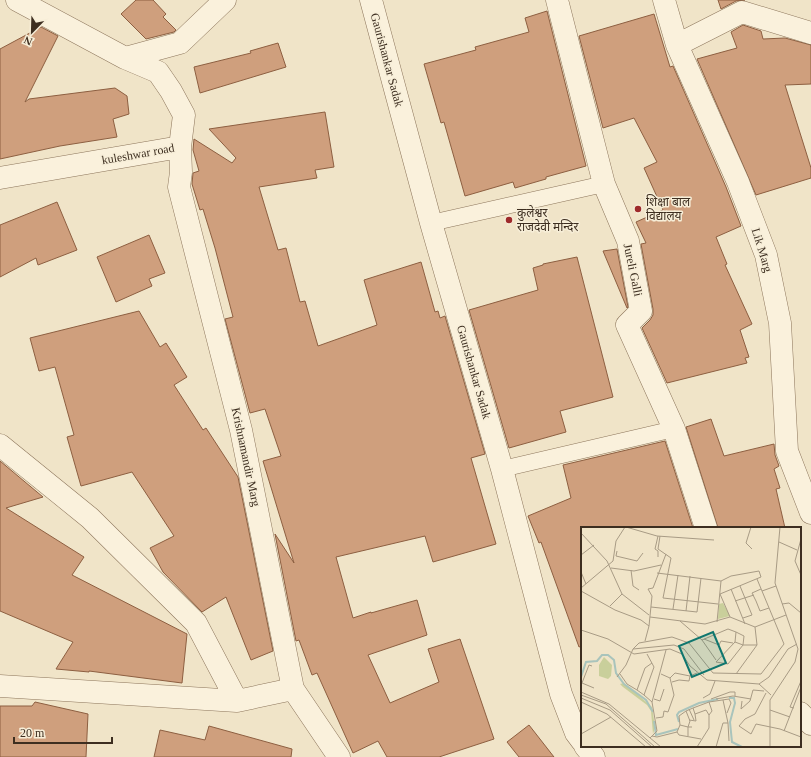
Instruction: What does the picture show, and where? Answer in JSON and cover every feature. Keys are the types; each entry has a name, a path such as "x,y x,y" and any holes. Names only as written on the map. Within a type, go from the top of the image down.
{"street":[{"name":"kuleshwar road","path":"0,178 180,146 184,115 171,91 158,72 124,58 16,0"},
{"path":"124,58 180,43 225,0"},
{"name":"Gaurishankar Sadak","path":"371,0 431,223 502,468 561,694 576,733 581,740"},
{"name":"Jureli Galli","path":"557,0 604,184 628,241 641,311 627,325 674,429 706,527"},
{"name":"Lik Marg","path":"664,0 676,45 738,182 766,255 780,323 787,451 811,512"},
{"path":"676,45 742,12 811,33"},
{"name":"Krishnamandir Marg","path":"180,146 181,172 179,187 241,430 293,689 339,757"},
{"path":"0,445 90,518 196,623 237,701"},
{"path":"0,686 237,701 293,689"},
{"path":"801,714 811,724"},
{"path":"586,747 594,757"}],"lane":[{"path":"431,223 604,184"},
{"path":"502,468 674,429"}],"building":[{"path":"136,0 153,0 166,14 163,17 176,30 174,32 146,39 121,14"},
{"path":"718,0 745,0 736,1 721,9"},
{"path":"547,11 586,166 546,177 546,179 515,188 513,182 465,196 444,122 441,123 424,64 476,50 475,47 529,32 525,18"},
{"path":"654,14 670,67 673,66 726,187 741,226 716,237 727,264 725,265 752,324 740,330 749,357 745,358 747,363 667,383 642,328 653,315 653,309 641,244 646,243 636,222 663,210 644,168 657,162 634,118 603,128 579,36"},
{"path":"743,25 761,31 763,39 785,38 811,45 811,84 785,85 811,168 811,178 756,195 697,59 737,48 731,32"},
{"path":"41,27 58,36 25,102 29,99 115,88 127,96 129,114 113,119 117,137 60,146 0,159 0,49"},
{"path":"278,43 286,67 200,93 194,67 251,53 250,51"},
{"path":"325,112 334,167 315,170 317,178 259,187 278,250 286,248 300,302 305,301 318,346 377,325 364,280 421,262 435,312 438,311 440,318 445,316 485,454 471,458 496,544 433,562 425,536 336,557 353,618 417,600 427,635 368,655 390,703 439,682 428,649 460,639 494,739 439,757 387,757 378,741 353,753 317,673 312,675 299,640 296,641 275,534 294,563 263,461 281,456 265,409 250,413 225,319 233,317 203,209 200,210 192,184 193,173 199,171 193,150 194,139 232,163 236,158 209,129"},
{"path":"57,202 77,250 38,265 36,258 0,277 0,225"},
{"path":"149,235 165,273 149,279 152,286 116,302 97,257"},
{"path":"617,249 628,307 627,308 603,251"},
{"path":"577,257 613,397 560,411 566,432 509,448 469,310 538,290 533,268 543,264"},
{"path":"139,311 160,347 166,343 187,377 174,385 203,430 206,428 238,477 273,651 251,660 226,597 202,612 163,572 150,548 174,536 132,472 81,486 67,437 74,435 55,367 39,371 30,338"},
{"path":"711,419 724,456 774,444 775,455 779,466 774,469 780,488 776,489 785,527 718,527 686,427"},
{"path":"665,441 693,527 581,527 581,646 579,647 541,542 539,543 528,516 571,498 563,465"},
{"path":"0,461 43,497 6,508 84,557 72,575 187,634 182,683 89,671 56,669 73,642 0,611"},
{"path":"35,702 88,714 86,757 0,757 0,706 32,706"},
{"path":"529,725 554,757 519,757 507,742"},
{"path":"209,726 292,749 291,757 154,757 160,730 205,740"}],"place":[{"name":"शिक्षा बाल विद्यालय","path":"638,209"},
{"name":"कुलेश्वर राजदेवी मन्दिर","path":"509,220"}]}
